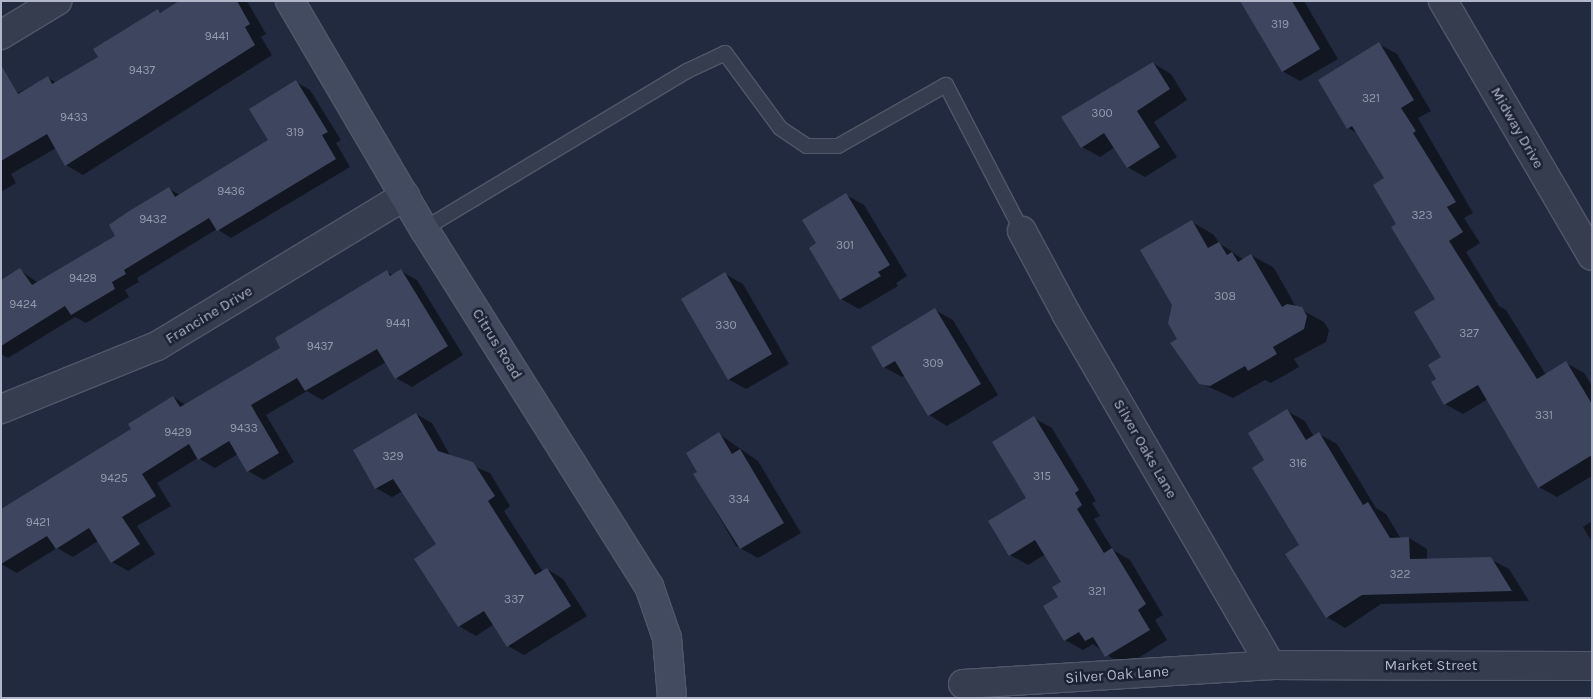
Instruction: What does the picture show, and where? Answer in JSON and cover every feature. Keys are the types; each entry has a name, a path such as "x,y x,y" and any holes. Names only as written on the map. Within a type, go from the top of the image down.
{"street":[{"path":"1,35 57,1"},
{"name":"Citrus Road","path":"290,1 424,229 648,586 667,638 672,698"},
{"name":"Midway Drive","path":"1443,1 1592,256"},
{"name":"Francine Drive","path":"1,409 158,346 405,196"},
{"name":"Silver Oaks Lane","path":"1022,231 1067,315 1271,665"},
{"name":"Market Street","path":"1271,665 1592,666"},
{"name":"Silver Oak Lane","path":"963,684 1271,665"}],"lane":[{"path":"424,229 686,70 725,53 780,128 807,146 838,146 946,85 1022,231"}],"building":[{"path":"179,1 237,1 250,24 245,27 255,45 65,166 47,134 1,161 1,65 18,94 48,76 52,84 98,57 93,49 158,9 160,13"},
{"path":"1240,1 1292,1 1320,49 1282,72"},
{"path":"1379,42 1414,100 1401,108 1416,131 1413,133 1456,202 1447,207 1463,232 1449,241 1537,379 1566,361 1592,404 1592,455 1538,488 1478,385 1444,405 1431,382 1436,379 1428,365 1441,357 1414,312 1435,299 1391,227 1396,224 1373,185 1384,178 1352,126 1347,129 1318,80"},
{"path":"1153,62 1170,89 1137,111 1160,147 1127,168 1104,133 1081,148 1061,117"},
{"path":"296,80 328,132 322,135 336,159 217,231 209,218 124,270 126,274 112,282 115,289 71,315 65,306 1,346 1,280 20,268 32,285 115,236 109,225 126,213 169,187 175,197 268,140 249,109"},
{"path":"846,193 890,265 878,272 881,276 840,300 809,248 816,243 802,220"},
{"path":"1192,220 1208,248 1219,242 1227,255 1232,252 1238,262 1251,254 1282,307 1287,304 1302,307 1307,316 1304,329 1273,347 1277,354 1248,371 1245,366 1210,386 1199,384 1170,343 1177,339 1168,323 1172,305 1140,250"},
{"path":"401,269 448,346 395,379 377,349 305,391 297,378 251,405 279,453 247,472 229,441 198,460 189,444 142,474 156,496 122,517 140,544 111,563 89,528 56,549 47,536 1,564 1,509 131,429 128,424 173,396 180,407 280,348 275,338 387,270 390,276"},
{"path":"725,272 772,354 728,380 681,299"},
{"path":"935,308 981,384 928,416 895,361 883,368 871,347"},
{"path":"1287,409 1306,440 1319,432 1363,505 1368,502 1390,538 1409,537 1410,559 1491,557 1512,591 1362,595 1326,618 1285,554 1299,545 1252,468 1264,460 1248,433"},
{"path":"416,413 438,451 473,462 495,496 488,501 535,575 547,568 571,606 507,647 484,611 458,627 414,559 436,544 393,479 375,489 353,450"},
{"path":"1034,416 1079,490 1075,493 1082,505 1077,509 1104,553 1112,548 1146,604 1138,610 1150,630 1105,657 1093,637 1085,641 1079,632 1064,641 1043,606 1058,597 1052,587 1061,582 1035,540 1009,556 988,521 1026,498 992,442"},
{"path":"719,432 732,454 740,449 784,523 740,549 693,474 697,472 686,453"}]}
